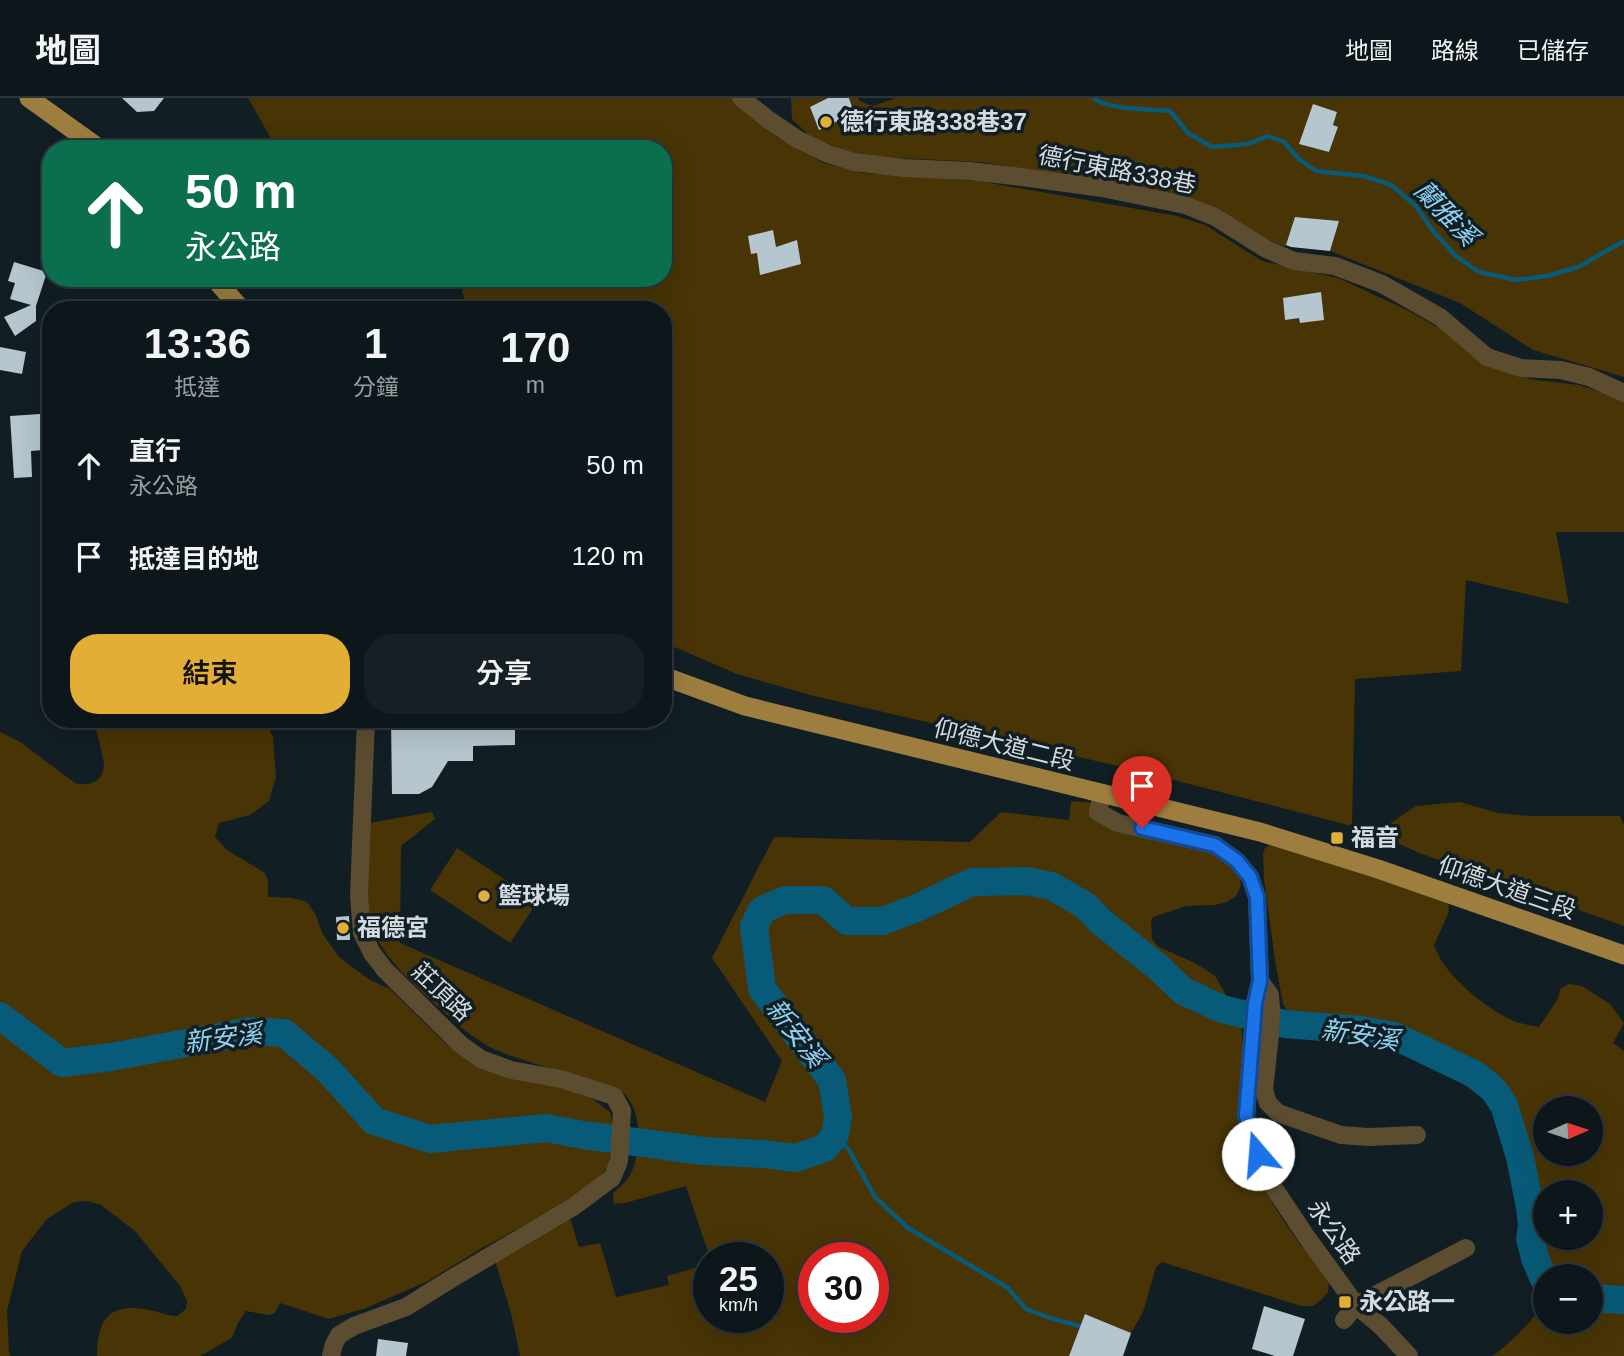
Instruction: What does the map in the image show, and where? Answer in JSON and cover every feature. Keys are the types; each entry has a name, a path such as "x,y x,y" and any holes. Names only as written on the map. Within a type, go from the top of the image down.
{"main road":[{"path":"29,98 87,140"},
{"path":"223,287 234,301"},
{"name":"仰德大道二段","path":"672,679 745,706 1261,832 1374,868"},
{"name":"仰德大道三段","path":"1374,868 1624,955"}],"street":[{"name":"德行東路338巷","path":"741,98 797,139 828,154 855,162 1014,176 1102,188 1185,205 1215,218 1266,249 1294,261 1335,266 1382,284 1440,317 1487,357 1521,368 1561,370 1589,377 1624,393"},
{"name":"莊頂路","path":"331,1356 340,1335 354,1326 405,1307 601,1188 612,1178 619,1161 622,1111 614,1096 591,1087 510,1070 481,1059 460,1044 385,970 372,953 362,933 359,896 366,728"},
{"path":"1102,794 1098,812 1118,823 1215,845 1237,861 1250,877 1257,897 1264,1090 1268,1103 1278,1112 1341,1135 1418,1135"},
{"name":"永公路","path":"1262,1035 1246,1116 1264,1173 1356,1305 1381,1326 1409,1356"},
{"path":"1344,1320 1356,1305 1466,1248"}],"shaded area":[{"path":"248,98 732,98 777,137 824,163 864,173 979,181 1177,216 1205,225 1262,261 1338,278 1409,311 1529,379 1579,385 1624,400 1624,532 1556,532 1569,604 1466,580 1461,671 1355,679 1352,826 1131,769 814,696 737,674 672,646 672,301 465,301 461,287 672,287 672,140 272,140"},
{"path":"791,98 828,98 810,107 819,130 854,113 849,98 858,98 873,106 896,98 1624,98 1624,377 1533,350 1460,303 1330,251 1339,221 1296,217 1286,247 1131,185 980,162 858,156 811,137 792,119","holes":["1313,104 1337,112 1333,125 1338,128 1329,152 1300,144"]},
{"path":"96,728 268,728 273,737 276,777 269,801 250,815 219,823 215,837 227,850 265,873 268,897 307,902 316,915 322,933 339,957 370,980 390,989 446,1044 478,1066 544,1081 591,1098 610,1112 614,1129 609,1163 600,1178 549,1212 428,1281 366,1308 329,1319 280,1303 275,1313 269,1315 246,1311 232,1338 200,1356 97,1356 100,1331 109,1315 125,1308 137,1308 177,1316 186,1309 187,1301 180,1286 135,1231 101,1205 87,1201 74,1202 47,1219 22,1251 7,1311 11,1356 0,1356 0,732 20,742 75,783 96,781 102,774 104,763"},
{"path":"1071,801 1096,803 1096,815 1214,849 1240,877 1241,886 1236,896 1227,902 1186,906 1153,917 1152,939 1159,947 1197,964 1215,976 1241,1021 1251,1159 1265,1191 1281,1217 1326,1274 1328,1292 1321,1300 1313,1306 1301,1306 1162,1262 1156,1267 1143,1312 1131,1333 1086,1314 1069,1356 520,1356 511,1313 496,1264 497,1258 570,1218 579,1247 600,1243 616,1297 669,1285 667,1276 693,1269 693,1333 784,1333 784,1242 705,1242 686,1186 614,1204 613,1193 629,1176 635,1163 638,1128 633,1106 619,1090 610,1086 522,1060 489,1047 459,1026 407,977 380,944 369,919 365,883 369,823 432,812 435,819 401,846 400,943 765,1102 782,1061 712,958 774,837 970,842 1001,812 1069,820"},
{"path":"1460,802 1498,813 1530,816 1620,816 1624,825 1624,926 1419,853 1376,833 1416,806"},
{"path":"1274,842 1448,903 1449,912 1434,945 1439,956 1466,989 1501,1015 1539,1027 1557,1000 1561,988 1569,984 1582,986 1610,1004 1624,1023 1613,1043 1624,1051 1624,1356 1492,1356 1533,1318 1533,1334 1603,1334 1603,1264 1548,1264 1543,1250 1603,1250 1603,1180 1533,1180 1533,1186 1512,1108 1500,1083 1468,1064 1383,1024 1345,1023 1289,1014 1283,1004 1275,960 1263,853 1265,848"},
{"name":"籃球場","path":"457,848 538,901 510,943 430,890"}],"building":[{"path":"122,98 164,98 154,111 137,112"},
{"name":"德行東路338巷37","path":"828,98 849,98 854,113 819,130 810,107"},
{"path":"1313,104 1337,112 1333,125 1338,127 1329,152 1299,144"},
{"path":"1295,217 1339,221 1330,251 1286,245"},
{"path":"773,230 776,247 797,240 801,264 760,275 757,253 751,254 748,236"},
{"path":"14,262 42,270 36,321 15,336 4,317 31,305 10,299 15,283 8,281"},
{"path":"1321,292 1324,320 1300,323 1299,318 1285,320 1283,298"},
{"path":"0,347 26,352 22,374 0,370"},
{"path":"40,414 42,450 31,451 32,477 14,478 10,416"},
{"path":"391,728 515,728 515,745 473,746 473,761 448,761 432,787 419,794 392,794"},
{"name":"福德宮","path":"349,916 350,940 337,940 336,917"},
{"path":"1264,1306 1305,1319 1293,1356 1275,1356 1252,1349"},
{"path":"1085,1314 1131,1333 1123,1356 1069,1356"},
{"path":"378,1339 408,1343 406,1356 376,1356"}],"waterway":[{"name":"蘭雅溪","path":"1094,98 1119,107 1170,111 1188,133 1212,147 1247,144 1269,136 1284,142 1299,159 1316,171 1364,176 1391,185 1415,205 1433,231 1456,256 1479,272 1517,280 1547,276 1578,267 1624,241"},
{"name":"新安溪","path":"0,1016 62,1063 111,1057 251,1031 284,1033 327,1069 374,1121 430,1139 546,1128 703,1151 796,1158 825,1148 835,1135 838,1117 832,1080 762,989 754,926 762,910 785,900 823,900 847,921 883,921 972,882 1026,881 1052,886 1086,906 1183,991 1222,1009 1285,1024 1361,1030 1395,1036 1474,1074 1493,1089 1504,1105 1520,1157 1530,1207 1530,1239 1538,1264"},
{"path":"835,1135 849,1150 875,1197 908,1228 1008,1288 1026,1309 1083,1327"},
{"name":"新安溪","path":"1603,1299 1624,1300"}],"place":[{"name":"德行東路338巷37","path":"826,122"},
{"name":"福音","path":"1337,838"},
{"name":"籃球場","path":"484,896"},
{"name":"福德宮","path":"343,928"},
{"name":"永公路一","path":"1345,1302"}],"route":[{"path":"1142,828 1215,845 1237,861 1250,877 1257,897 1260,981 1255,1003 1246,1116 1258,1154"}]}
